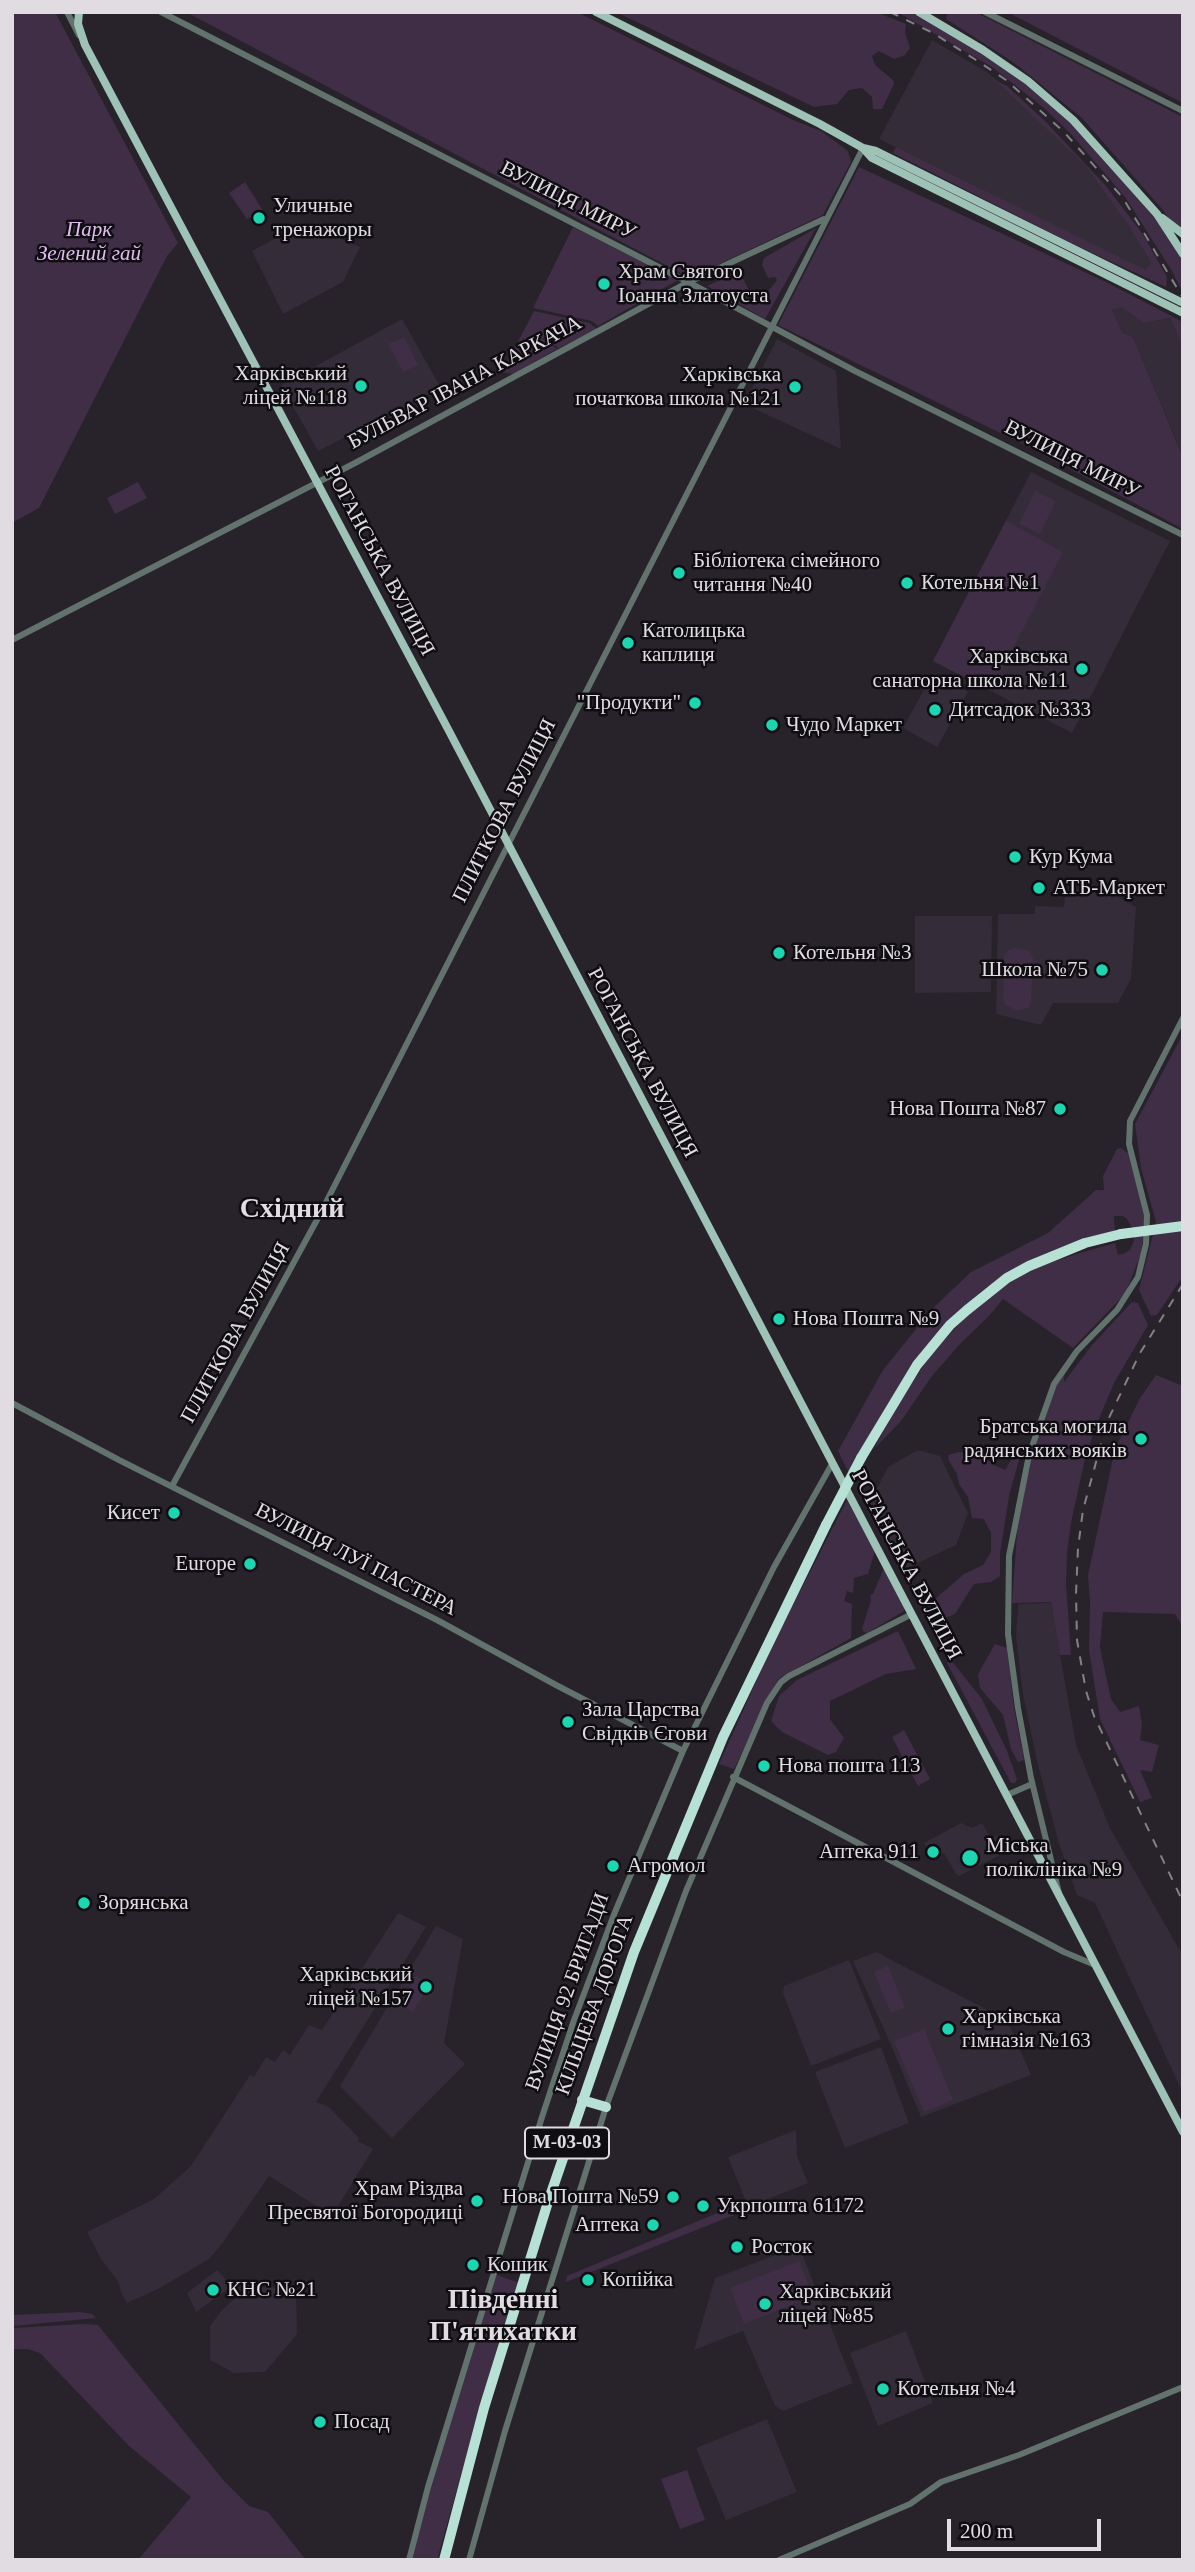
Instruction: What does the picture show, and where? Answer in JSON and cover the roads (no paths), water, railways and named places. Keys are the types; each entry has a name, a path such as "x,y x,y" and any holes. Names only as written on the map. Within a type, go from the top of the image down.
{"highway":[{"name":"КІЛЬЦЕВА ДОРОГА","path":"444,2560 484,2408 582,2100 633,1954 708,1773 758,1664 861,1458 917,1365 950,1325 1007,1278 1052,1255 1121,1234 1183,1226"},
{"path":"582,2100 606,2107"}],"main road":[{"path":"79,12 79,24 85,45"},
{"path":"596,12 1121,276 1183,303"},
{"path":"919,12 983,50 1028,81 1073,120 1157,214 1183,254"},
{"name":"РОГАНСЬКА ВУЛИЦЯ","path":"85,45 317,481 1183,2132"},
{"path":"1157,214 1183,233"},
{"path":"1121,276 1183,313"}],"street":[{"name":"РОГАНСЬКА ВУЛИЦЯ","path":"66,12 85,45"},
{"name":"ВУЛИЦЯ МИРУ","path":"161,12 688,282 855,371 1183,535"},
{"path":"985,12 1183,111"},
{"name":"ПЛИТКОВА ВУЛИЦЯ","path":"172,1486 318,1218 863,148"},
{"name":"БУЛЬВАР ІВАНА КАРКАЧА","path":"12,640 357,462 688,282 825,219"},
{"path":"1060,1894 1032,1784 1018,1708 1009,1645 1009,1556 1029,1455 1054,1384 1077,1351 1127,1297 1143,1264 1147,1215 1143,1189 1129,1144 1130,1121 1183,1018"},
{"name":"ВУЛИЦЯ ЛУЇ ПАСТЕРА","path":"12,1403 437,1620 683,1751"},
{"name":"ВУЛИЦЯ 92 БРИГАДИ","path":"409,2560 475,2331 558,2069 620,1900 683,1751 774,1567 832,1464"},
{"path":"469,2560 505,2431 606,2107 686,1891 767,1703 781,1682 912,1614"},
{"path":"733,1777 1064,1952 1096,1966"},
{"path":"1007,1795 1032,1784"},
{"path":"779,2560 910,2504 937,2484 1019,2455 1183,2387"}],"railway":[{"path":"890,12 933,33 1006,80 1064,132 1123,198 1183,298"},
{"path":"1183,1284 1140,1353 1107,1422 1083,1510 1076,1594 1077,1640 1086,1691 1094,1716 1183,1902"}],"place":[{"name":"Уличные тренажоры","path":"259,218"},
{"name":"Храм Святого Іоанна Златоуста","path":"604,284"},
{"name":"Харківський ліцей №118","path":"361,386"},
{"name":"Харківська початкова школа №121","path":"795,387"},
{"name":"Бібліотека сімейного читання №40","path":"679,573"},
{"name":"Котельня №1","path":"907,583"},
{"name":"Католицька каплиця","path":"628,643"},
{"name":"Харківська санаторна школа №11","path":"1082,669"},
{"name":"\"Продукти\"","path":"695,703"},
{"name":"Дитсадок №333","path":"935,710"},
{"name":"Чудо Маркет","path":"772,725"},
{"name":"Кур Кума","path":"1015,857"},
{"name":"АТБ-Маркет","path":"1039,888"},
{"name":"Котельня №3","path":"779,953"},
{"name":"Школа №75","path":"1102,970"},
{"name":"Нова Пошта №87","path":"1060,1109"},
{"name":"Нова Пошта №9","path":"779,1319"},
{"name":"Братська могила радянських вояків","path":"1141,1439"},
{"name":"Кисет","path":"174,1513"},
{"name":"Europe","path":"250,1564"},
{"name":"Зала Царства Свідків Єгови","path":"568,1722"},
{"name":"Нова пошта 113","path":"764,1766"},
{"name":"Аптека 911","path":"933,1852"},
{"name":"Міська поліклініка №9","path":"970,1858"},
{"name":"Агромол","path":"613,1866"},
{"name":"Зорянська","path":"84,1903"},
{"name":"Харківський ліцей №157","path":"426,1987"},
{"name":"Харківська гімназія №163","path":"948,2029"},
{"name":"Нова Пошта №59","path":"673,2197"},
{"name":"Храм Різдва Пресвятої Богородиці","path":"477,2201"},
{"name":"Укрпошта 61172","path":"703,2206"},
{"name":"Аптека","path":"653,2225"},
{"name":"Росток","path":"737,2247"},
{"name":"Кошик","path":"473,2265"},
{"name":"Копійка","path":"588,2280"},
{"name":"КНС №21","path":"213,2290"},
{"name":"Харківський ліцей №85","path":"765,2304"},
{"name":"Котельня №4","path":"883,2389"},
{"name":"Посад","path":"320,2422"}],"district":[{"name":"Східний","path":"292,1210"},
{"name":"Південні П'ятихатки","path":"503,2317"}],"park label":[{"name":"Парк Зелений гай","path":"89,242"}]}
